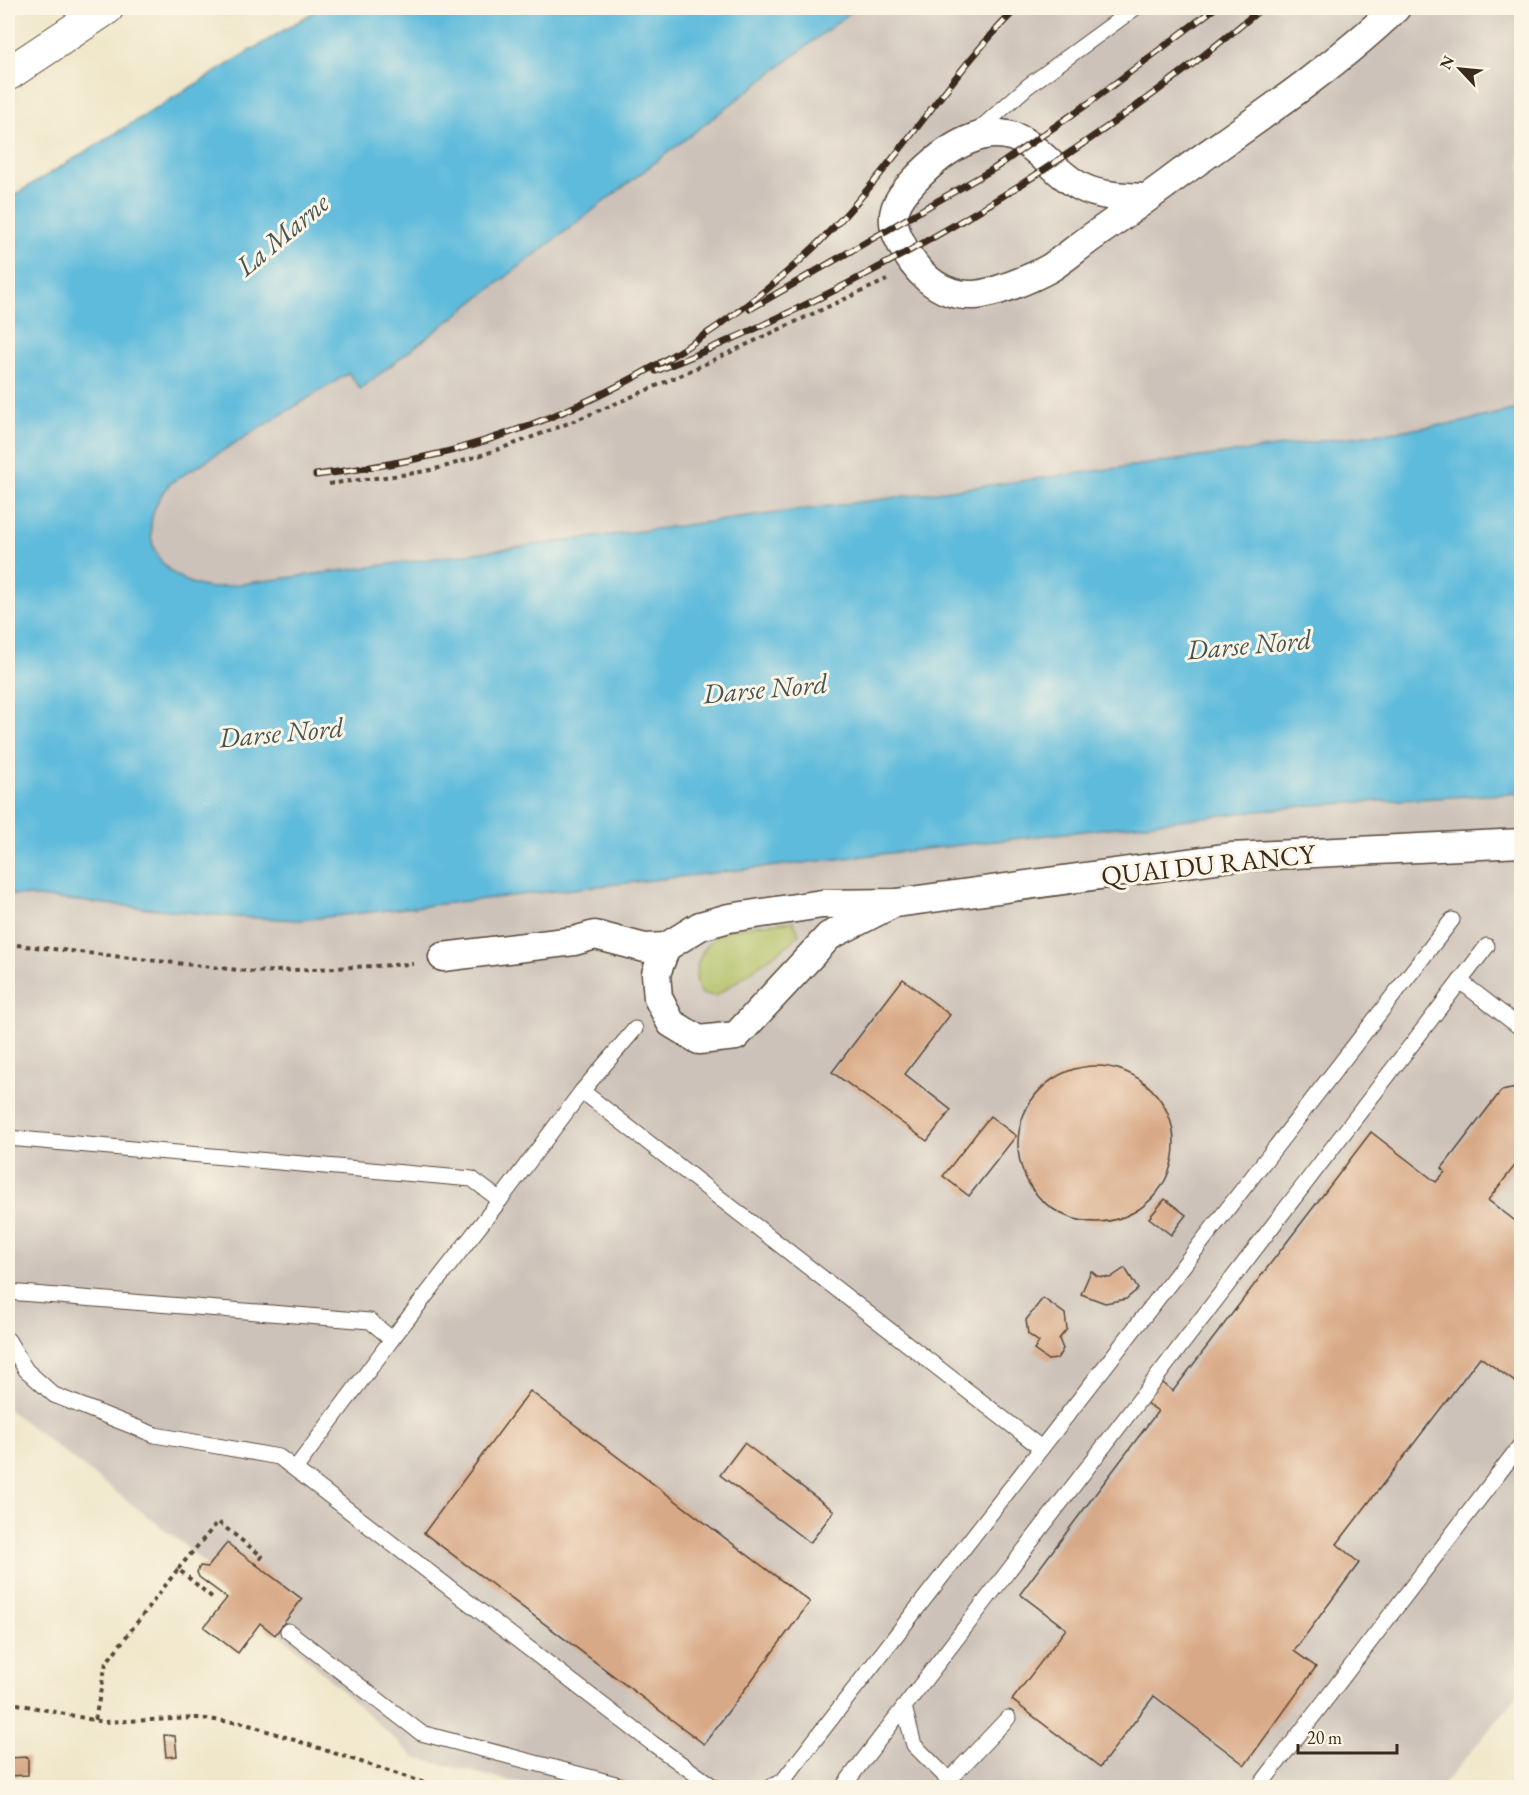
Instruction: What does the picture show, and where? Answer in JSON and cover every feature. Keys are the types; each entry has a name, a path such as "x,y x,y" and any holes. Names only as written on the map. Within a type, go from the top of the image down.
{"street":[{"path":"8,74 107,8"},
{"path":"1146,198 1108,195 1082,188 1068,179 1029,145 1004,133 969,139 953,148 916,178 897,203 892,215 893,227 915,268 944,290 960,295 993,291 1049,268 1146,198 1337,58 1396,8"},
{"name":"QUAI DU RANCY","path":"896,903 829,936 736,1036 699,1040 671,1023 657,998 656,974 666,947 700,926 729,918 822,904 896,903 1231,857 1521,843"},
{"path":"443,957 574,941 596,935 645,948 666,947"}],"lane":[{"path":"969,139 1028,86 1135,8"},
{"path":"768,1788 782,1782 1452,920"},
{"path":"842,1788 1487,946"},
{"path":"1460,981 1521,1029"},
{"path":"295,1469 582,1091 635,1029"},
{"path":"582,1091 1041,1448"},
{"path":"8,1138 472,1179 500,1200"},
{"path":"8,1292 370,1321 392,1339"},
{"path":"8,1340 26,1370 54,1395 155,1435 279,1457 652,1743 715,1788"},
{"path":"1258,1788 1521,1443"},
{"path":"288,1632 421,1733 631,1788"},
{"path":"904,1707 914,1745 953,1784 1008,1718"}],"path":[{"path":"329,484 448,466 535,435 810,317 915,268"},
{"path":"8,944 255,972 416,963"},
{"path":"95,1720 106,1664 178,1569 218,1522 262,1556 256,1564"},
{"path":"178,1569 214,1599"},
{"path":"8,1702 95,1720 197,1718 243,1723 440,1788"}],"shaded area":[{"path":"856,8 1521,8 1521,1692 1441,1787 538,1788 415,1758 182,1543 8,1409 8,685 170,483 349,372 360,389"}],"green space":[{"path":"793,921 799,933 792,942 716,996 701,994 696,976 697,967 704,949 718,935 742,927"}],"water":[{"path":"320,8 856,8 360,389 349,373 170,483 158,500 152,517 151,534 154,549 162,563 174,574 190,583 210,588 1458,423 1521,408 1521,793 1312,805 300,920 236,917 8,894 8,199"}],"building":[{"path":"903,979 950,1015 905,1074 951,1110 927,1141 832,1072"},
{"path":"1096,1066 1126,1072 1151,1089 1168,1114 1174,1144 1168,1174 1151,1199 1126,1216 1096,1222 1066,1216 1041,1199 1024,1174 1018,1144 1024,1114 1041,1089 1066,1072"},
{"path":"1522,1087 1522,1167 1517,1163 1488,1200 1522,1226 1522,1387 1480,1357 1337,1544 1359,1563 1294,1651 1316,1667 1245,1765 1154,1696 1100,1767 1012,1700 1066,1629 1020,1594 1158,1411 1142,1400 1158,1379 1173,1391 1371,1132 1436,1182 1445,1172 1442,1168 1501,1091"},
{"path":"990,1116 1016,1136 969,1196 943,1176"},
{"path":"1165,1199 1186,1215 1171,1235 1149,1218"},
{"path":"1125,1268 1138,1289 1126,1299 1105,1303 1081,1294 1091,1271 1097,1276 1110,1278"},
{"path":"1043,1298 1065,1314 1067,1329 1059,1339 1063,1349 1057,1359 1048,1360 1034,1350 1039,1342 1028,1334 1026,1320"},
{"path":"530,1391 810,1602 704,1744 424,1533"},
{"path":"744,1443 834,1511 810,1543 720,1475"},
{"path":"227,1543 302,1599 275,1635 260,1623 238,1653 204,1627 227,1598 199,1577 197,1572 200,1566 208,1567"},
{"path":"164,1735 175,1736 177,1756 166,1757"},
{"path":"28,1757 28,1775 8,1776 8,1758"}],"railway":[{"path":"316,475 420,458 507,434 559,414 610,390 659,364 707,334 752,301 834,227 881,173 969,61 1017,8"},
{"path":"750,309 995,168 1089,103 1215,8"},
{"path":"656,371 818,299 974,214 1122,116 1193,64 1262,8"}],"water label":[{"name":"La Marne","path":"282,234"},
{"name":"Darse Nord","path":"1249,644"},
{"name":"Darse Nord","path":"765,688"},
{"name":"Darse Nord","path":"281,732"}]}
